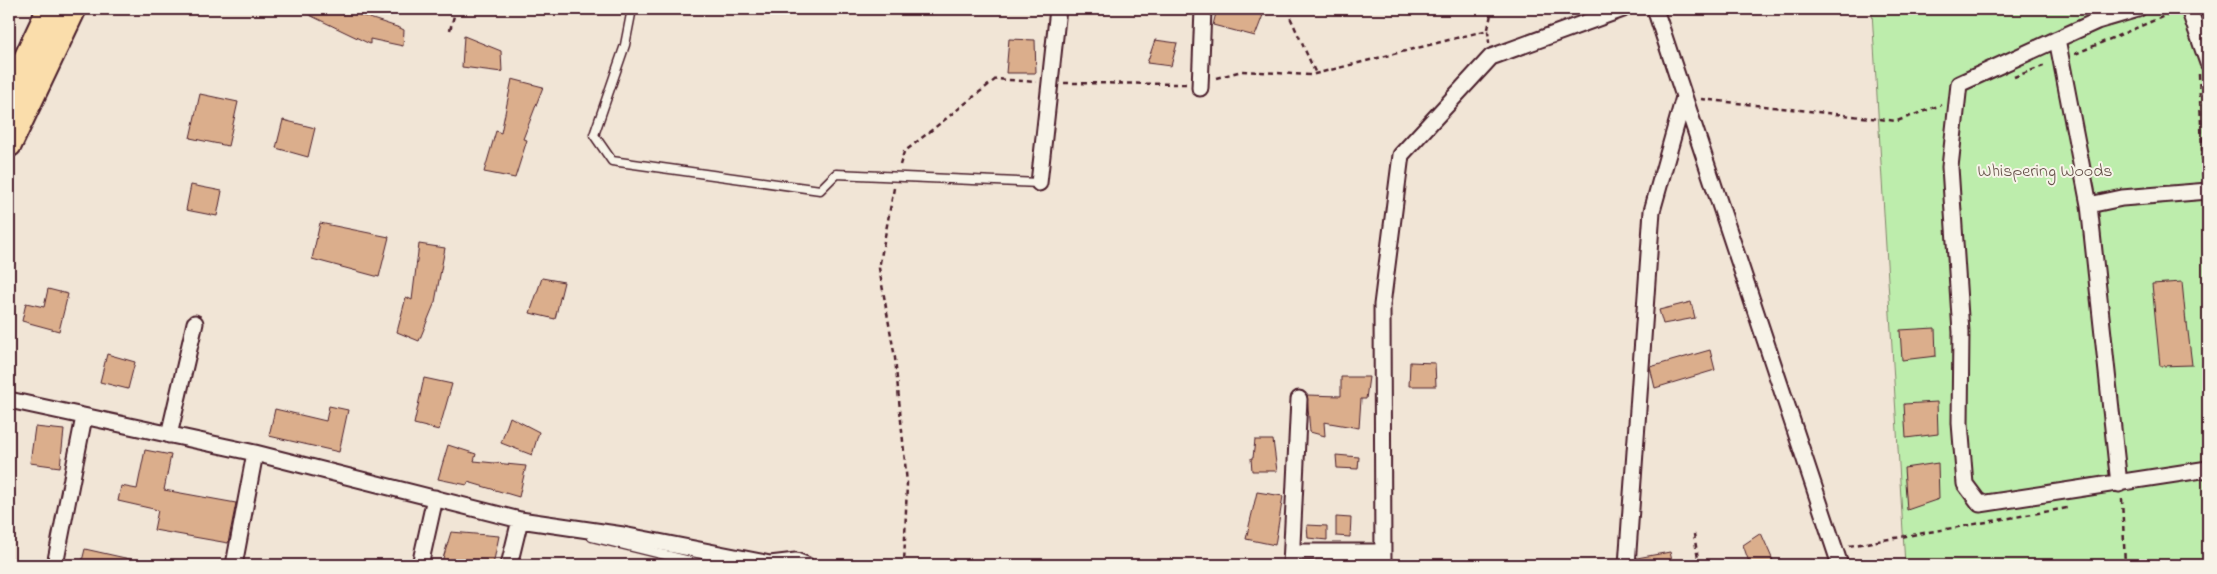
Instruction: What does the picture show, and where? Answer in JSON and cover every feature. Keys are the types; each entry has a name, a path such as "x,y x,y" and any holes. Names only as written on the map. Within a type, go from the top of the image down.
{"highway":[{"path":"9,96 50,9"},
{"path":"9,144 73,9"}],"street":[{"path":"1039,183 1058,9"},
{"path":"1200,84 1203,9"},
{"path":"1299,399 1291,559 1383,559 1382,305 1401,155 1491,57 1623,9"},
{"path":"1655,9 1840,565"},
{"path":"2138,9 2097,21 1959,84 1950,167 1961,332 1960,423 1965,484 1980,504 2208,469"},
{"path":"2189,9 2208,63"},
{"path":"2057,39 2089,205 2119,484"},
{"path":"1627,565 1652,211 1684,97"},
{"path":"2089,205 2122,198 2208,191"},
{"path":"168,435 195,323"},
{"path":"9,400 255,454 520,520 623,535 770,564 796,561 806,565"},
{"path":"55,565 84,417"},
{"path":"234,565 255,454"},
{"path":"420,565 435,498"},
{"path":"509,565 520,520"}],"lane":[{"path":"632,9 624,45 594,134 612,161 820,190 836,174 1039,183"},
{"path":"520,520 706,565"}],"path":[{"path":"450,30 456,9"},
{"path":"1290,9 1290,17 1316,74"},
{"path":"1491,57 1488,30 1492,9"},
{"path":"2068,56 2181,9"},
{"path":"904,565 908,482 895,358 879,268 896,177 904,152 996,79 1050,82 1200,84 1242,71 1311,75 1488,30"},
{"path":"2006,80 2051,63"},
{"path":"1684,97 1898,121 1942,104"},
{"path":"2125,565 2122,498 2131,496"},
{"path":"1835,549 2074,506"},
{"path":"1694,534 1698,565"}],"green space":[{"name":"Whispering Woods","path":"1882,9 2208,9 2208,565 1905,565 1872,12"}],"building":[{"path":"297,9 342,9 400,28 404,30 403,46 370,39 370,44"},
{"path":"1217,9 1263,15 1255,36 1213,25"},
{"path":"464,36 501,51 502,72 462,67"},
{"path":"1009,39 1035,40 1036,73 1006,73"},
{"path":"1155,40 1177,43 1171,66 1147,63"},
{"path":"512,79 543,87 523,139 527,140 515,178 484,172 496,131 501,133"},
{"path":"200,94 238,102 228,146 190,138"},
{"path":"283,120 315,128 308,157 276,148"},
{"path":"191,185 222,191 217,216 186,210"},
{"path":"320,223 389,237 379,277 312,259"},
{"path":"419,244 445,248 435,302 419,341 397,332 406,297 412,300"},
{"path":"542,278 564,282 555,319 530,313"},
{"path":"2182,282 2192,365 2160,366 2152,284"},
{"path":"48,289 68,294 59,331 22,321 26,303 44,307"},
{"path":"1691,302 1695,318 1663,324 1659,310"},
{"path":"1935,328 1936,356 1902,360 1900,330"},
{"path":"1710,350 1715,370 1655,388 1650,367"},
{"path":"107,354 135,362 128,389 100,382"},
{"path":"1410,362 1435,363 1436,386 1409,386"},
{"path":"1341,377 1369,377 1366,399 1361,399 1359,428 1324,422 1325,436 1310,432 1307,395 1341,396"},
{"path":"424,378 452,384 439,430 414,424"},
{"path":"1937,402 1938,434 1906,438 1904,404"},
{"path":"329,406 348,410 339,452 269,436 275,409 326,421"},
{"path":"510,417 539,432 532,455 501,443"},
{"path":"35,427 64,430 60,467 30,463"},
{"path":"1255,440 1273,440 1277,471 1252,471 1251,458 1253,458"},
{"path":"448,445 476,454 474,461 526,466 519,497 468,482 467,485 438,479"},
{"path":"145,450 171,455 164,490 236,503 228,543 154,530 158,510 118,501 121,486 137,489"},
{"path":"1336,455 1359,457 1358,469 1337,468"},
{"path":"1938,463 1939,499 1907,510 1904,468"},
{"path":"1257,492 1283,496 1275,545 1246,539"},
{"path":"1336,517 1351,518 1350,537 1336,536"},
{"path":"1307,525 1327,526 1327,540 1308,538"},
{"path":"451,532 499,536 493,565 441,565"},
{"path":"1761,533 1775,565 1750,565 1743,545"},
{"path":"85,549 134,560 134,565 81,565"},
{"path":"1670,552 1673,565 1636,565 1637,558"}]}
